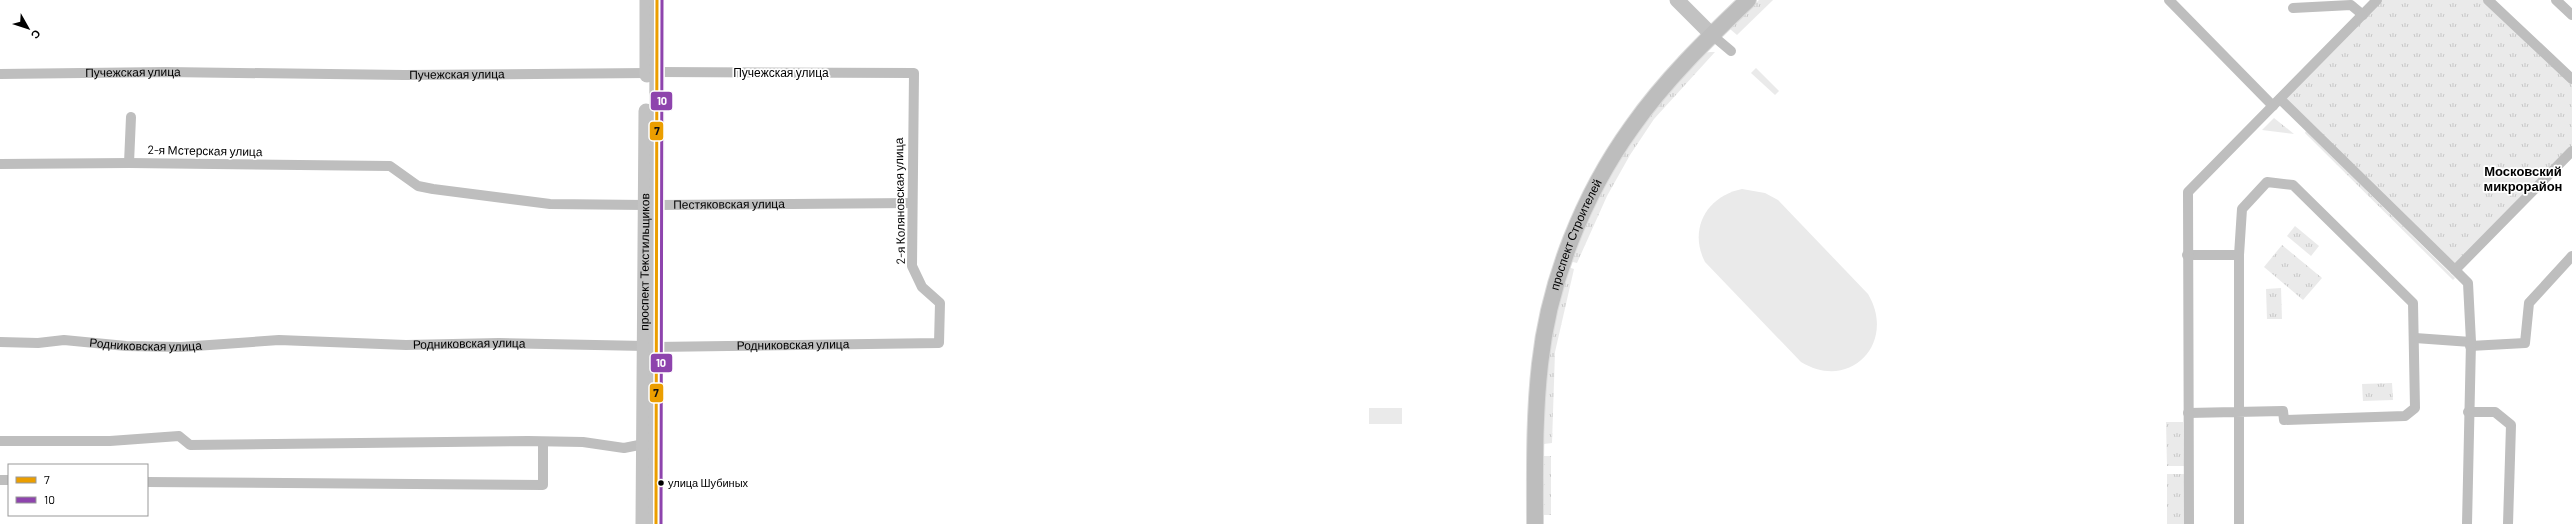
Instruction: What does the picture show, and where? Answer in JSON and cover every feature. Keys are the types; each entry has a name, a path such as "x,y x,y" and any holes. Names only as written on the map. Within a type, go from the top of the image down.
{"main road":[{"name":"проспект Текстильщиков","path":"647,0 652,72"},
{"name":"проспект Текстильщиков","path":"656,524 650,347 650,205 652,72 657,0"},
{"path":"1677,0 1709,31"},
{"name":"проспект Строителей","path":"1535,524 1537,399 1540,363 1551,306 1565,258 1587,205 1610,160 1632,126 1734,0"},
{"name":"проспект Строителей","path":"1526,524 1527,400 1530,370 1546,287 1558,248 1589,178 1624,120 1666,69 1709,31 1748,0"},
{"name":"проспект Текстильщиков","path":"643,524 644,444 650,347"}],"street":[{"path":"2169,0 2468,283 2470,344 2467,524"},
{"path":"2189,524 2188,192 2377,0"},
{"path":"2488,0 2572,79"},
{"path":"2556,0 2572,15"},
{"path":"2293,8 2351,5 2363,15"},
{"path":"1709,31 1730,51"},
{"name":"Пучежская улица","path":"0,74 166,72 404,75 652,72 914,73"},
{"name":"2-я Коляновская улица","path":"914,73 911,203 912,266 922,287 940,303 939,343"},
{"path":"129,163 131,117"},
{"path":"2455,270 2572,151"},
{"name":"2-я Мстерская улица","path":"0,164 129,163 390,166 406,179"},
{"name":"Пестяковская улица","path":"406,179 418,186 433,189 550,204 650,205 911,203"},
{"path":"2188,413 2238,411 2283,411 2284,420 2404,416 2415,408 2415,338 2413,303 2293,185 2267,182 2242,209 2238,411 2239,524"},
{"path":"2187,255 2240,255"},
{"path":"2415,338 2470,344 2525,343 2529,303 2572,256"},
{"name":"Родниковская улица","path":"0,342 38,343 64,340 126,346 180,347 279,340 406,345 499,343 650,347 939,343"},
{"path":"2468,412 2495,412 2511,425 2508,524"},
{"path":"0,441 110,441 178,436 190,445 400,441 583,442 624,448 644,444"},
{"path":"148,482 543,485 543,442"}],"green space":[{"path":"1759,0 1773,0 1737,35 1730,29"},
{"path":"2379,0 2487,0 2572,81 2572,147 2456,267 2283,100"},
{"path":"1715,52 1654,119 1630,155 1607,196 1577,263 1569,261 1588,215 1636,131 1680,78 1704,53"},
{"path":"1756,68 1779,91 1775,95 1751,73"},
{"path":"2274,118 2294,134 2262,130"},
{"path":"2306,131 2455,278 2453,280 2305,133"},
{"path":"1742,189 1765,193 1778,200 1868,294 1875,312 1877,330 1872,345 1864,358 1851,367 1836,371 1819,370 1801,362 1705,262 1700,250 1699,238 1700,226 1704,216 1710,206 1719,199"},
{"path":"2295,226 2319,246 2311,256 2287,236"},
{"path":"2282,245 2322,278 2303,300 2264,267"},
{"path":"1568,267 1574,269 1555,352 1552,443 1544,444 1546,355"},
{"path":"2281,288 2282,319 2267,319 2266,289"},
{"path":"2392,383 2393,400 2363,401 2362,384"},
{"path":"1369,408 1402,408 1402,424 1369,424"},
{"path":"2166,422 2183,422 2184,466 2167,466"},
{"path":"1543,456 1551,456 1551,515 1542,515"},
{"path":"2167,474 2184,474 2185,524 2167,524"}],"transit line":[{"name":"7","path":"656,524 657,0"},
{"name":"10","path":"661,524 662,0"}],"place":[{"name":"улица Шубиных","path":"661,483"}],"district":[{"name":"Московский микрорайон","path":"2523,178"}]}
